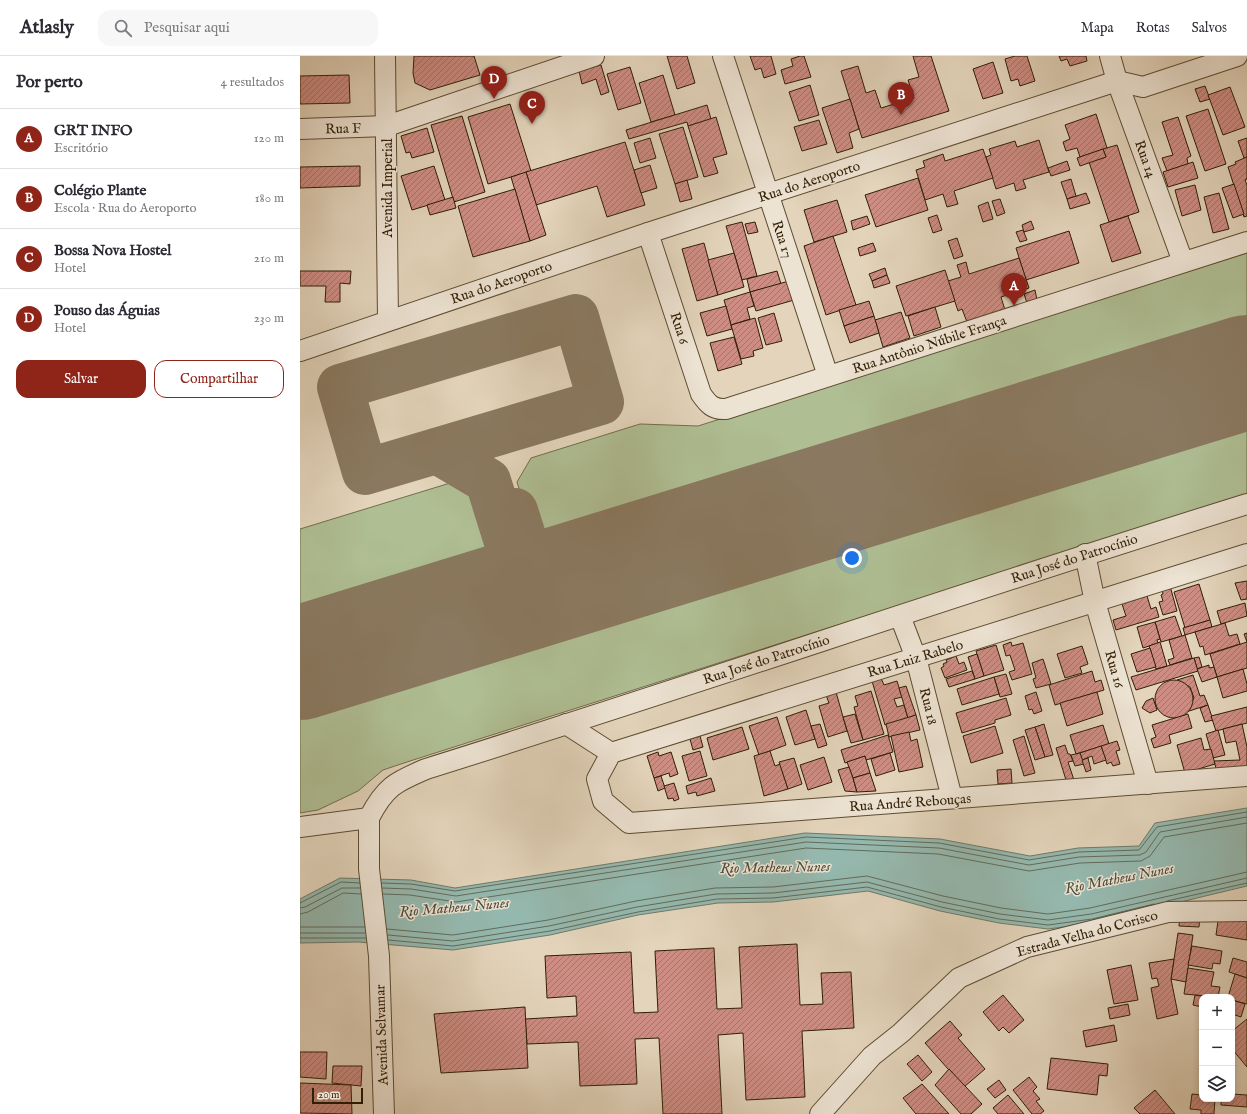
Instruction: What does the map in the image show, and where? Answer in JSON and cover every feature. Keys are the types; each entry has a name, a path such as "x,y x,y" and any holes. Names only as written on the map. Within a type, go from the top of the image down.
{"street":[{"name":"Avenida Imperial","path":"385,56 388,320"},
{"name":"Rua F","path":"300,129 386,126 594,56"},
{"name":"Rua 17","path":"723,56 828,376"},
{"name":"Rua 14","path":"1110,56 1117,81 1183,262"},
{"path":"1117,81 1143,87 1233,57"},
{"name":"Rua do Aeroporto","path":"300,351 648,233 1117,81"},
{"name":"Rua 6","path":"648,233 701,394 712,407 719,410 726,409"},
{"name":"Rua Antônio Núbile França","path":"726,409 1247,242"},
{"name":"Rua José do Patrocínio","path":"369,818 384,793 401,779 426,769 900,616 1085,554 1247,506"},
{"name":"Rua 16","path":"1085,554 1095,602 1148,784"},
{"name":"Rua Luiz Rabelo","path":"611,753 1247,554"},
{"name":"Rua 18","path":"900,616 916,658 952,798"},
{"path":"566,724 611,753"},
{"name":"Rua André Rebouças","path":"611,753 597,778 603,801 629,823 1247,776"},
{"path":"300,827 369,818"},
{"name":"Avenida Selvamar","path":"369,818 369,869 379,956 384,1114"},
{"name":"Estrada Velha do Corisco","path":"820,1114 872,1056 901,1033 959,978 1008,954 1027,947 1168,912 1247,911"}],"green space":[{"path":"1247,253 1247,343 557,555 536,541 517,482 531,458 640,424 698,426"},
{"path":"1247,403 1247,495 383,770 358,791 318,810 300,813 300,693"},
{"path":"460,480 481,492 500,557 486,576 300,633 300,529"}],"water":[{"name":"Rio Matheus Nunes","path":"1247,808 1247,886 1093,923 1048,929 999,923 940,911 868,891 773,902 718,903 638,915 550,935 453,950 358,942 300,943 300,899 340,878 411,880 455,888 805,833 940,839 1030,856 1078,848 1139,846 1155,823"}],"building":[{"path":"414,56 474,56 480,75 430,90 415,83 413,73"},
{"path":"667,56 687,56 695,83 677,89"},
{"path":"750,56 771,56 776,74 764,78 761,68 755,70"},
{"path":"804,56 811,77 785,84 781,70 793,66 791,59"},
{"path":"913,56 931,56 949,111 862,138 841,71 858,66 866,93 875,90 881,108 914,98 908,80 919,77"},
{"path":"1015,56 1027,56 1035,81 1020,86 1018,79 1011,81 1005,59"},
{"path":"1059,56 1086,56 1087,61 1070,66 1067,59 1061,61"},
{"path":"993,62 1003,93 983,99 973,69"},
{"path":"601,65 609,92 601,95 596,79 582,84 579,71"},
{"path":"630,67 641,103 618,110 607,74"},
{"path":"349,75 350,103 300,104 300,76"},
{"path":"663,75 675,115 651,122 639,83"},
{"path":"810,85 819,115 799,121 789,92"},
{"path":"1205,86 1210,99 1200,102 1195,89"},
{"path":"1230,87 1245,127 1223,135 1208,95"},
{"path":"850,99 859,129 849,133 853,148 837,153 822,108"},
{"path":"510,104 531,171 488,184 468,117"},
{"path":"707,105 711,119 688,126 687,122 629,139 626,130"},
{"path":"1208,109 1226,164 1205,171 1186,116"},
{"path":"1096,114 1107,148 1080,157 1077,148 1066,151 1063,142 1070,139 1065,125"},
{"path":"462,116 485,192 454,202 431,125"},
{"path":"716,117 727,154 713,158 718,173 704,177 688,126"},
{"path":"1178,117 1191,156 1187,158 1188,164 1167,171 1162,158 1173,155 1162,122"},
{"path":"819,120 827,144 802,151 794,127"},
{"path":"683,127 698,177 675,184 659,134"},
{"path":"427,128 434,152 412,158 410,152 406,153 401,136"},
{"path":"650,138 656,158 640,163 634,143"},
{"path":"1247,138 1247,157 1244,158 1238,141"},
{"path":"1039,140 1049,172 1023,180 1026,188 1016,191 1014,183 996,189 986,157 991,155 989,149 1015,141 1017,147"},
{"path":"625,142 645,205 607,217 597,186 536,205 526,172"},
{"path":"1117,145 1139,212 1109,222 1089,162 1106,157 1103,149"},
{"path":"983,149 993,178 954,191 958,204 947,207 943,194 925,200 916,170 925,167 923,161 943,154 945,161"},
{"path":"1103,149 1106,157 1080,166 1077,158"},
{"path":"1247,157 1247,179 1245,180 1247,185 1247,216 1244,217 1228,167"},
{"path":"1067,161 1070,170 1051,176 1048,168"},
{"path":"1193,162 1198,178 1168,187 1163,172"},
{"path":"650,165 657,188 641,193 634,170"},
{"path":"360,166 360,186 300,188 300,167"},
{"path":"434,166 445,200 412,210 401,176"},
{"path":"526,172 546,235 530,241 511,177"},
{"path":"918,178 928,210 876,227 865,195"},
{"path":"1071,179 1076,196 1067,199 1061,182"},
{"path":"687,180 692,199 680,202 675,184"},
{"path":"1234,184 1244,214 1233,218 1222,188"},
{"path":"1195,185 1201,210 1182,216 1175,190"},
{"path":"515,189 530,241 473,257 458,206"},
{"path":"1086,193 1090,203 1070,209 1067,199"},
{"path":"1219,193 1229,229 1213,233 1204,197"},
{"path":"453,197 456,208 430,215 427,205"},
{"path":"1000,199 1005,213 997,216 992,201"},
{"path":"837,200 847,232 814,242 804,210"},
{"path":"988,202 993,219 983,222 978,206"},
{"path":"937,215 942,230 933,233 928,218"},
{"path":"867,216 870,224 853,230 851,221"},
{"path":"1128,216 1141,253 1112,262 1100,225"},
{"path":"1031,221 1034,229 1024,232 1022,225"},
{"path":"742,222 757,276 742,280 726,226"},
{"path":"755,222 758,232 748,234 745,224"},
{"path":"1023,230 1027,240 1020,242 1016,232"},
{"path":"1069,231 1079,263 1026,280 1016,248"},
{"path":"833,236 856,305 826,315 804,246"},
{"path":"957,238 963,256 954,259 948,241"},
{"path":"704,243 718,295 697,301 682,249"},
{"path":"873,243 876,251 860,256 858,248"},
{"path":"734,253 744,287 718,295 708,260"},
{"path":"1019,258 1029,288 1001,297 1005,310 967,322 962,309 958,311 948,281 961,277 957,265 966,262 969,274"},
{"path":"885,268 887,275 872,281 869,274"},
{"path":"945,270 955,301 906,316 896,286"},
{"path":"300,271 351,271 350,284 340,283 340,302 325,302 326,286 300,286"},
{"path":"777,271 781,284 750,292 747,279"},
{"path":"887,275 890,283 874,288 872,281"},
{"path":"789,281 794,300 756,311 750,292"},
{"path":"1035,290 1037,300 1027,303 1024,294"},
{"path":"750,292 754,306 747,308 750,319 731,325 724,300"},
{"path":"869,301 874,316 844,326 839,310"},
{"path":"726,306 732,329 707,336 700,313"},
{"path":"935,307 941,327 914,336 908,316"},
{"path":"901,312 910,338 883,347 875,320"},
{"path":"774,313 782,341 766,345 758,318"},
{"path":"874,316 879,333 850,343 844,326"},
{"path":"755,318 763,348 753,351 754,356 741,359 731,325"},
{"path":"734,337 742,364 718,371 710,343"},
{"path":"1247,581 1247,599 1241,600 1235,583"},
{"path":"1199,584 1210,620 1185,628 1174,592"},
{"path":"1170,586 1177,611 1163,615 1159,602 1163,601 1161,595 1163,594 1162,589"},
{"path":"1147,596 1151,609 1156,607 1159,617 1116,630 1113,620 1126,616 1122,604"},
{"path":"1245,603 1247,616 1221,624 1217,611"},
{"path":"1175,616 1182,636 1161,642 1155,622"},
{"path":"1210,620 1212,627 1185,635 1183,628"},
{"path":"1155,622 1160,639 1157,640 1158,643 1143,648 1137,627"},
{"path":"1225,623 1229,636 1237,634 1240,644 1205,655 1203,646 1200,647 1195,632"},
{"path":"1247,633 1247,642 1244,634"},
{"path":"1185,635 1192,658 1170,665 1168,660 1174,658 1169,640"},
{"path":"1011,642 1012,646 1023,643 1032,674 1012,680 1009,672 1015,670 1010,655 1006,656 1003,645"},
{"path":"1160,642 1167,666 1156,669 1149,646"},
{"path":"1247,642 1247,668 1217,677 1210,654"},
{"path":"996,645 1004,670 984,676 976,651"},
{"path":"1082,646 1088,664 1080,667 1082,673 1065,678 1057,654"},
{"path":"1150,648 1156,667 1137,672 1131,654"},
{"path":"977,654 984,676 975,679 968,657"},
{"path":"956,656 959,664 964,662 967,670 945,678 941,668 944,666 943,664 947,662 946,660"},
{"path":"1199,657 1202,667 1197,669 1194,658"},
{"path":"1194,658 1198,671 1136,690 1131,677"},
{"path":"1043,659 1051,684 1036,688 1033,679 1036,678 1032,663"},
{"path":"1209,665 1209,668 1214,667 1217,677 1202,682 1197,669"},
{"path":"1243,669 1247,684 1247,691 1223,698 1217,677"},
{"path":"972,671 975,679 949,687 946,679"},
{"path":"1092,671 1095,682 1101,680 1104,690 1055,705 1049,685"},
{"path":"1006,674 1012,694 1000,697 994,677"},
{"path":"1193,675 1200,696 1204,695 1208,705 1186,712 1194,698 1190,687 1177,680"},
{"path":"994,677 999,694 962,705 957,689"},
{"path":"881,678 884,685 897,681 902,697 894,699 897,707 904,705 908,718 885,725 872,681"},
{"path":"1170,680 1178,680 1185,683 1190,688 1193,699 1190,710 1185,715 1178,718 1170,718 1163,715 1158,710 1155,703 1155,695 1158,688 1163,683"},
{"path":"906,686 916,715 908,718 899,688"},
{"path":"871,691 884,734 863,740 854,707 858,706 855,696"},
{"path":"836,692 847,731 828,737 819,706 829,703 826,695"},
{"path":"1036,692 1042,711 1034,714 1032,709 1029,710 1025,696"},
{"path":"1097,692 1103,714 1067,726 1060,703"},
{"path":"1006,698 1011,715 995,720 995,723 962,733 956,713"},
{"path":"1153,698 1157,710 1150,713 1142,708 1146,701"},
{"path":"1208,705 1213,720 1205,722 1200,708"},
{"path":"1247,707 1247,723 1216,731 1211,716"},
{"path":"806,710 815,739 795,745 786,717"},
{"path":"855,714 863,740 851,743 843,717"},
{"path":"1188,714 1192,728 1169,735 1171,743 1154,748 1151,739 1156,737 1152,725"},
{"path":"916,715 920,730 889,737 886,724"},
{"path":"777,717 786,745 759,755 749,726"},
{"path":"820,724 827,745 818,748 811,726"},
{"path":"1044,724 1053,755 1045,757 1035,727"},
{"path":"1242,724 1247,747 1247,770 1217,772 1214,761 1240,760 1236,741 1226,743 1223,729"},
{"path":"1103,725 1109,744 1076,754 1070,735"},
{"path":"995,726 1003,753 971,763 963,736"},
{"path":"742,727 749,749 713,760 707,738"},
{"path":"1035,727 1045,757 1035,760 1025,730"},
{"path":"1218,730 1225,755 1213,758 1206,734"},
{"path":"909,732 911,741 917,739 923,767 899,772 891,736"},
{"path":"888,735 893,752 866,760 865,756 845,763 841,750"},
{"path":"700,736 703,747 693,750 690,739"},
{"path":"1024,736 1035,773 1024,776 1013,740"},
{"path":"1201,738 1204,750 1211,749 1215,764 1185,773 1177,745"},
{"path":"1117,741 1120,750 1116,751 1120,764 1113,766 1111,762 1107,764 1101,746"},
{"path":"1065,745 1068,754 1070,754 1073,761 1068,762 1074,780 1066,780 1056,748"},
{"path":"1101,746 1106,760 1094,764 1092,756 1082,760 1080,753"},
{"path":"700,751 707,776 689,781 682,756"},
{"path":"770,751 775,766 780,764 788,789 764,796 754,756"},
{"path":"658,752 659,756 671,752 678,774 670,777 669,773 654,778 647,756"},
{"path":"890,753 895,770 876,776 871,759"},
{"path":"1080,753 1084,764 1075,766 1071,755"},
{"path":"865,756 870,773 853,778 847,762"},
{"path":"824,757 832,782 808,790 800,765"},
{"path":"794,758 802,784 788,789 779,762"},
{"path":"1088,758 1091,770 1086,772 1082,760"},
{"path":"849,767 857,792 845,791 838,770"},
{"path":"1011,769 1012,783 998,784 997,770"},
{"path":"870,773 876,791 857,792 853,778"},
{"path":"661,776 665,788 658,791 654,778"},
{"path":"711,778 715,791 697,796 696,792 688,794 686,786"},
{"path":"674,783 679,799 674,801 673,798 668,799 664,786"},
{"path":"1219,914 1247,918 1247,940 1216,935"},
{"path":"1180,915 1200,916 1199,927 1179,926"},
{"path":"1178,933 1193,935 1186,982 1171,979"},
{"path":"797,944 800,1005 823,1004 821,973 851,972 854,1028 802,1031 805,1097 746,1100 743,1033 718,1035 722,1114 663,1114 659,1038 635,1039 637,1084 580,1086 578,1042 527,1044 525,1019 577,1016 576,996 547,998 545,956 631,952 634,1013 658,1012 655,951 714,948 717,1009 742,1008 739,947"},
{"path":"1192,946 1222,951 1220,964 1213,963 1212,969 1188,965"},
{"path":"1233,958 1247,962 1247,978 1229,972"},
{"path":"1174,959 1171,979 1178,1014 1157,1019 1151,988 1159,986 1157,978 1152,979 1149,963"},
{"path":"1131,965 1138,1000 1114,1004 1107,970"},
{"path":"1188,968 1214,972 1211,986 1220,987 1219,994 1199,994 1199,995 1184,994"},
{"path":"1235,974 1247,978 1247,1004 1235,1001 1235,994 1229,994"},
{"path":"1003,995 1024,1020 1009,1033 1003,1027 999,1031 983,1012"},
{"path":"1195,995 1199,996 1199,1006 1193,1005"},
{"path":"1235,1001 1245,1004 1241,1017 1235,1015"},
{"path":"1128,1004 1130,1015 1110,1019 1108,1008"},
{"path":"525,1007 528,1068 441,1073 434,1014"},
{"path":"1247,1019 1247,1067 1235,1053 1235,1029"},
{"path":"950,1021 962,1035 958,1038 985,1069 964,1087 925,1043"},
{"path":"1114,1025 1117,1041 1086,1047 1083,1031"},
{"path":"300,1052 327,1052 326,1079 300,1077"},
{"path":"918,1055 932,1072 922,1081 907,1064"},
{"path":"1051,1058 1108,1064 1107,1076 1099,1075 1097,1095 1047,1089"},
{"path":"333,1066 362,1066 361,1086 332,1083"},
{"path":"949,1069 982,1104 971,1114 961,1114 935,1085"},
{"path":"1029,1077 1037,1087 1033,1091 1040,1099 1036,1101 1044,1111 1040,1114 1032,1114 1013,1090"},
{"path":"999,1080 1006,1090 995,1098 987,1089"},
{"path":"300,1083 351,1085 352,1114 300,1113"},
{"path":"922,1084 949,1114 916,1114 903,1098"},
{"path":"1155,1090 1175,1114 1140,1114 1134,1108"},
{"path":"1192,1094 1199,1095 1199,1102 1215,1102 1214,1114 1201,1114 1201,1110 1190,1109"},
{"path":"1235,1094 1247,1095 1247,1107 1221,1105 1221,1102 1235,1102"},
{"path":"1008,1095 1024,1114 998,1114 993,1108"}],"taxiway":[{"path":"576,317 601,402 365,472 340,387 576,317"},
{"path":"437,451 488,481 512,558 488,605"},
{"path":"515,511 528,552 561,583"}],"runway":[{"path":"300,663 1247,372"}],"place":[{"name":"Pouso das Águias","path":"494,99"},
{"name":"Colégio Plante","path":"901,115"},
{"name":"Bossa Nova Hostel","path":"532,124"},
{"name":"GRT INFO","path":"1014,306"}]}
